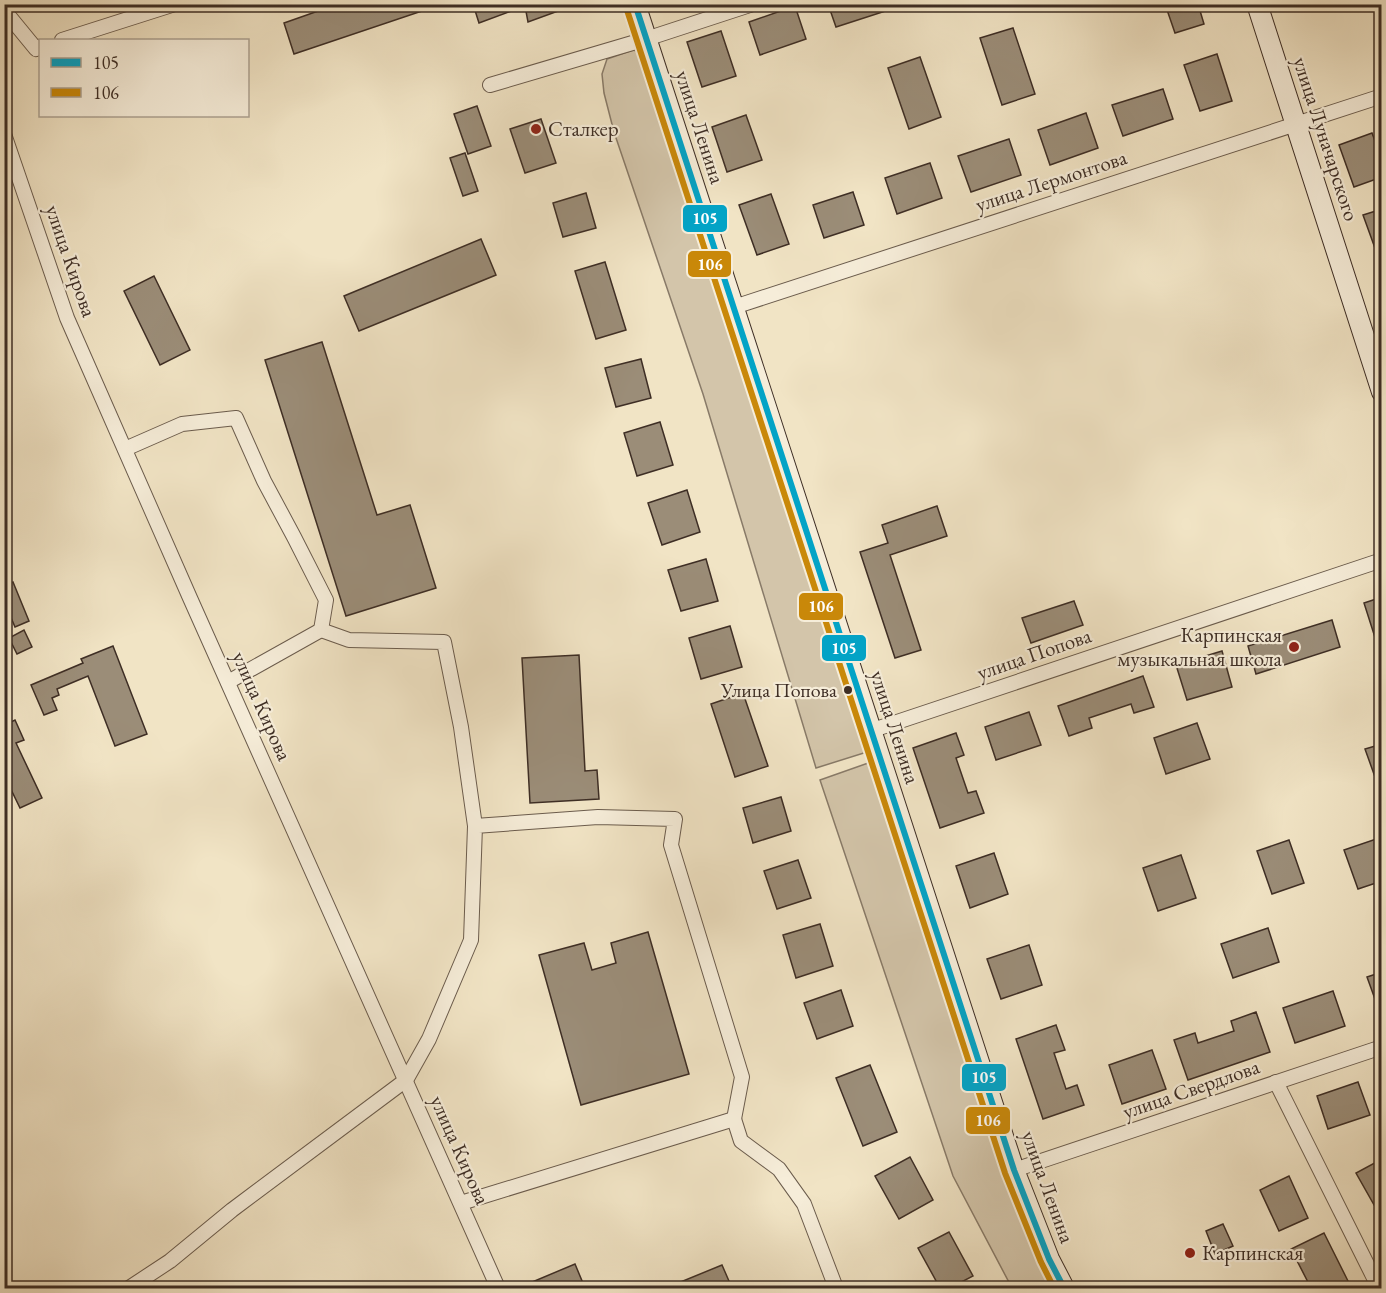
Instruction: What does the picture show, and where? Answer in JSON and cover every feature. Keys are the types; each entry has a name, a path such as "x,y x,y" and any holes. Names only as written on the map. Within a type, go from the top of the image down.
{"street":[{"path":"65,39 175,4"},
{"name":"улица Ленина","path":"635,4 1014,1170 1049,1260 1064,1288"},
{"path":"490,85 646,39 753,4"},
{"name":"улица Луначарского","path":"1257,4 1382,392"},
{"path":"4,10 36,49 39,48"},
{"name":"улица Лермонтова","path":"734,307 1382,96"},
{"name":"улица Кирова","path":"4,134 67,318 498,1288"},
{"path":"125,449 182,423 236,417 264,481 326,600 321,630"},
{"name":"улица Попова","path":"870,731 1382,560"},
{"path":"129,1288 170,1261 232,1210 406,1080 429,1039 471,940 475,826 461,727 444,642 349,640 321,630 228,682"},
{"path":"475,826 598,817 675,819 671,845 742,1077 735,1119 741,1142 779,1169 804,1204 836,1288"},
{"name":"улица Свердлова","path":"1014,1170 1382,1047"},
{"path":"1276,1082 1379,1288"},
{"path":"461,1203 735,1119"}],"shaded area":[{"path":"633,50 640,52 867,752 816,768 703,394 614,132 604,93 602,74 607,59"},
{"path":"871,762 1054,1288 1012,1288 953,1176 820,780"}],"building":[{"path":"338,4 434,4 434,7 294,54 284,23"},
{"path":"473,4 572,4 572,6 528,22 525,6 479,23"},
{"path":"828,4 898,4 898,7 836,27"},
{"path":"1165,4 1198,4 1204,24 1175,33"},
{"path":"795,6 806,39 760,55 749,22"},
{"path":"1013,28 1035,94 1002,105 980,38"},
{"path":"721,31 736,76 702,87 687,42"},
{"path":"1217,54 1232,101 1200,111 1184,65"},
{"path":"920,57 941,117 909,129 888,68"},
{"path":"1163,89 1173,119 1123,136 1112,105"},
{"path":"477,106 491,146 468,154 454,114"},
{"path":"1086,113 1098,148 1050,165 1038,130"},
{"path":"746,115 762,160 727,172 712,127"},
{"path":"541,119 556,163 525,173 510,129"},
{"path":"1372,133 1382,160 1382,177 1354,187 1339,145"},
{"path":"1009,139 1021,175 971,192 958,156"},
{"path":"465,153 478,191 463,196 450,158"},
{"path":"930,163 942,198 897,214 885,178"},
{"path":"853,192 864,225 824,238 813,205"},
{"path":"586,193 596,228 563,237 553,203"},
{"path":"771,194 789,244 757,255 739,205"},
{"path":"1382,209 1382,262 1380,262 1363,215"},
{"path":"481,239 496,275 359,331 344,296"},
{"path":"605,262 626,330 596,339 575,271"},
{"path":"154,276 190,350 160,365 124,291"},
{"path":"322,342 377,515 410,505 436,588 346,616 265,360"},
{"path":"641,359 651,398 616,407 605,368"},
{"path":"660,422 673,465 637,476 624,433"},
{"path":"687,490 700,532 662,545 648,503"},
{"path":"937,506 947,536 890,555 921,650 895,658 860,552 888,543 882,525"},
{"path":"706,559 718,601 681,611 668,570"},
{"path":"13,582 29,621 15,627 4,601 4,586"},
{"path":"1382,597 1382,650 1379,650 1364,603"},
{"path":"1074,601 1083,625 1031,643 1022,618"},
{"name":"Карпинская музыкальная школа","path":"1332,620 1340,647 1256,674 1248,646"},
{"path":"730,626 742,667 701,679 689,638"},
{"path":"24,630 32,647 17,654 9,638"},
{"path":"113,646 147,734 115,746 88,676 57,689 59,695 52,698 57,710 44,715 31,685 83,663 81,659"},
{"path":"1222,651 1232,687 1187,700 1176,665"},
{"path":"579,655 585,771 597,770 599,799 530,803 522,658"},
{"path":"1143,676 1154,707 1134,713 1131,704 1089,718 1092,728 1069,736 1058,706"},
{"path":"743,693 768,766 735,777 711,704"},
{"path":"1029,712 1041,745 996,760 985,727"},
{"path":"4,717 7,724 15,720 24,740 16,743 42,798 20,808 4,775"},
{"path":"1197,723 1210,759 1166,774 1154,738"},
{"path":"956,733 964,755 956,758 968,793 976,791 984,813 940,828 913,748"},
{"path":"1382,744 1382,790 1380,791 1365,749"},
{"path":"781,797 791,831 753,843 743,808"},
{"path":"1382,837 1382,881 1358,889 1344,850"},
{"path":"1289,840 1304,883 1272,894 1257,851"},
{"path":"994,853 1008,894 970,908 956,866"},
{"path":"1181,855 1196,898 1158,911 1143,868"},
{"path":"798,860 811,898 777,909 764,871"},
{"path":"820,924 833,966 796,978 783,935"},
{"path":"1268,928 1279,962 1233,978 1221,944"},
{"path":"648,932 689,1074 581,1105 539,955 584,943 592,970 616,963 611,943"},
{"path":"1029,945 1042,985 1001,999 987,959"},
{"path":"1382,972 1382,1013 1380,1013 1367,977"},
{"path":"841,990 853,1026 817,1039 804,1003"},
{"path":"1333,991 1345,1026 1295,1043 1283,1008"},
{"path":"1256,1012 1270,1052 1188,1080 1174,1040 1195,1033 1198,1043 1234,1031 1231,1021"},
{"path":"1056,1025 1065,1050 1054,1053 1066,1089 1077,1085 1084,1105 1043,1119 1016,1039"},
{"path":"1152,1050 1166,1089 1122,1104 1109,1065"},
{"path":"870,1065 897,1132 863,1146 836,1078"},
{"path":"1358,1082 1370,1115 1328,1129 1317,1096"},
{"path":"910,1157 933,1200 899,1219 875,1176"},
{"path":"1382,1159 1382,1219 1356,1173"},
{"path":"1289,1176 1308,1218 1279,1231 1260,1190"},
{"path":"1223,1224 1233,1246 1215,1254 1206,1231"},
{"path":"949,1232 973,1276 950,1288 940,1288 918,1248"},
{"path":"1324,1233 1349,1283 1337,1288 1311,1288 1291,1249"},
{"path":"575,1264 585,1288 518,1288"},
{"path":"722,1265 732,1288 666,1288"}],"transit line":[{"name":"105","path":"635,4 1014,1170 1049,1259 1064,1288"},
{"name":"106","path":"626,7 1005,1173 1054,1288"}],"place":[{"name":"Сталкер","path":"536,129"},
{"name":"Карпинская музыкальная школа","path":"1294,647"},
{"name":"Улица Попова","path":"848,690"},
{"name":"Карпинская","path":"1190,1253"}]}
